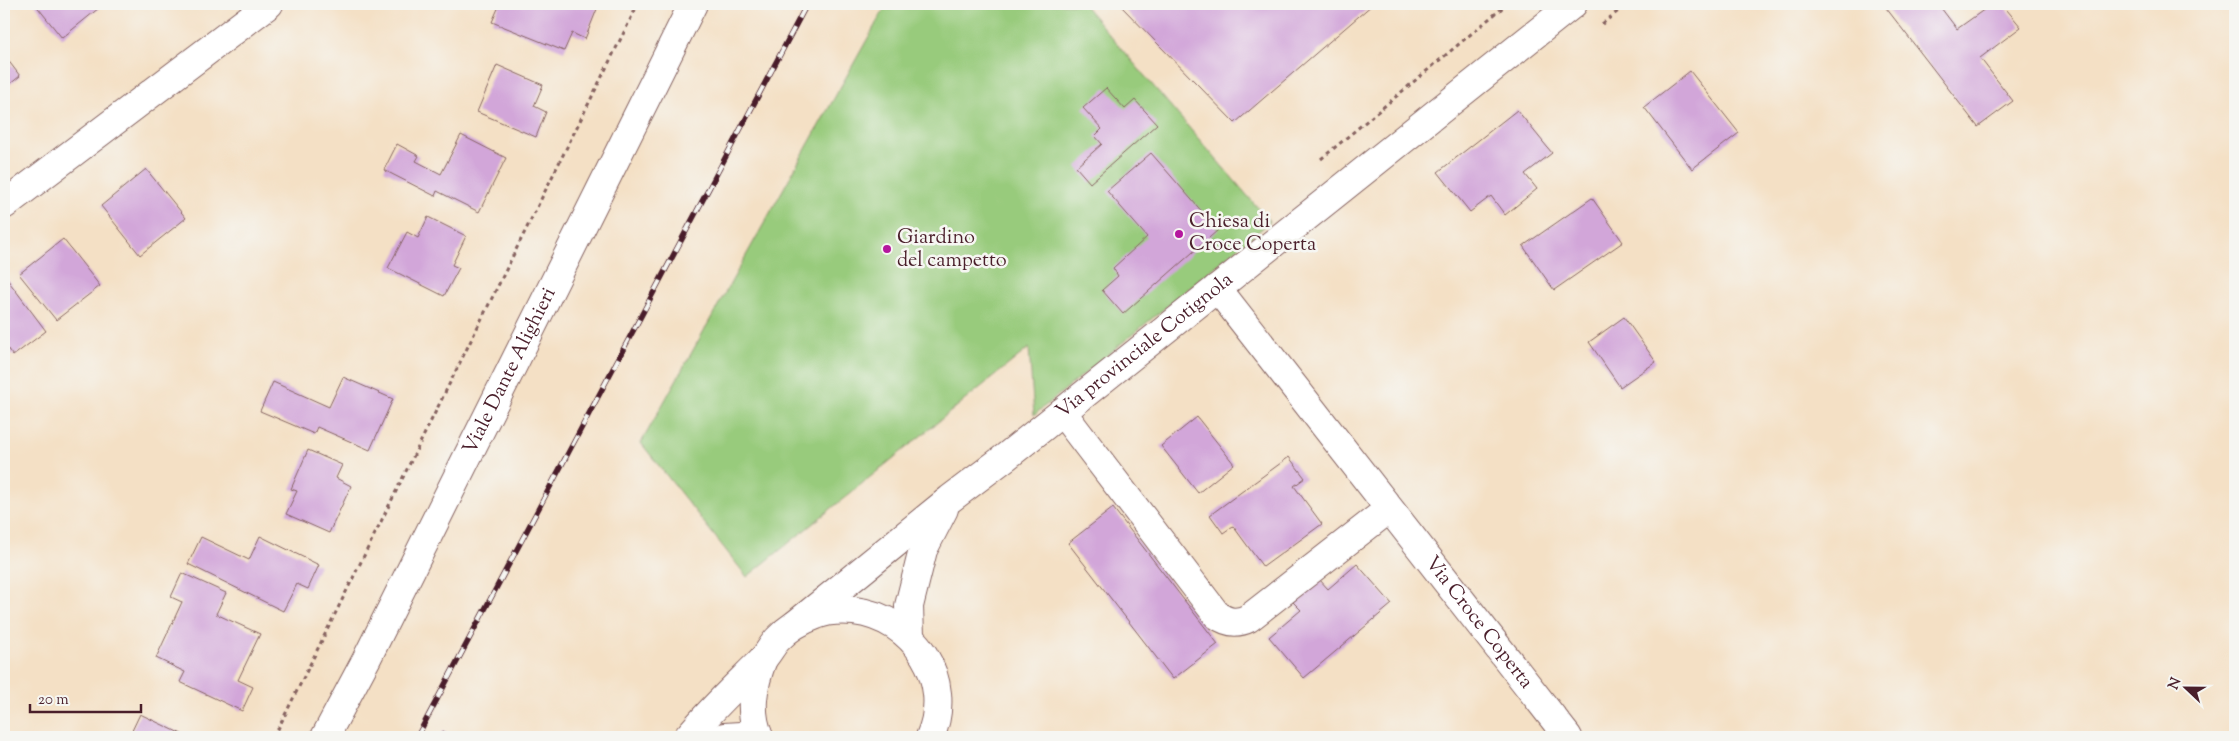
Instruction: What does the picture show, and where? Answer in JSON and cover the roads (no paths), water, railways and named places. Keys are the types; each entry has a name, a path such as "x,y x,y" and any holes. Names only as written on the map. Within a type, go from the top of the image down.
{"street":[{"path":"4,205 269,4"},
{"name":"Viale Dante Alighieri","path":"325,737 366,660 692,4"},
{"name":"Via provinciale Cotignola","path":"950,499 1062,412 1573,4"},
{"name":"Via Croce Coperta","path":"1217,288 1568,737"},
{"name":"Via provinciale Cotignola","path":"1062,412 1217,615 1224,620 1232,622 1249,618 1389,509"},
{"path":"688,737 712,708 764,658 778,639 950,499"},
{"path":"910,636 909,606 922,550 950,499"},
{"path":"796,624 818,614 842,610 867,612 890,621 910,636 926,657 936,682 938,709 930,737"},
{"path":"724,737 759,736 753,715 752,696 756,676 764,658"}],"railway":[{"path":"417,737 807,4"}],"place":[{"name":"Chiesa di Croce Coperta","path":"1179,234"},
{"name":"Giardino del campetto","path":"887,249"}]}
